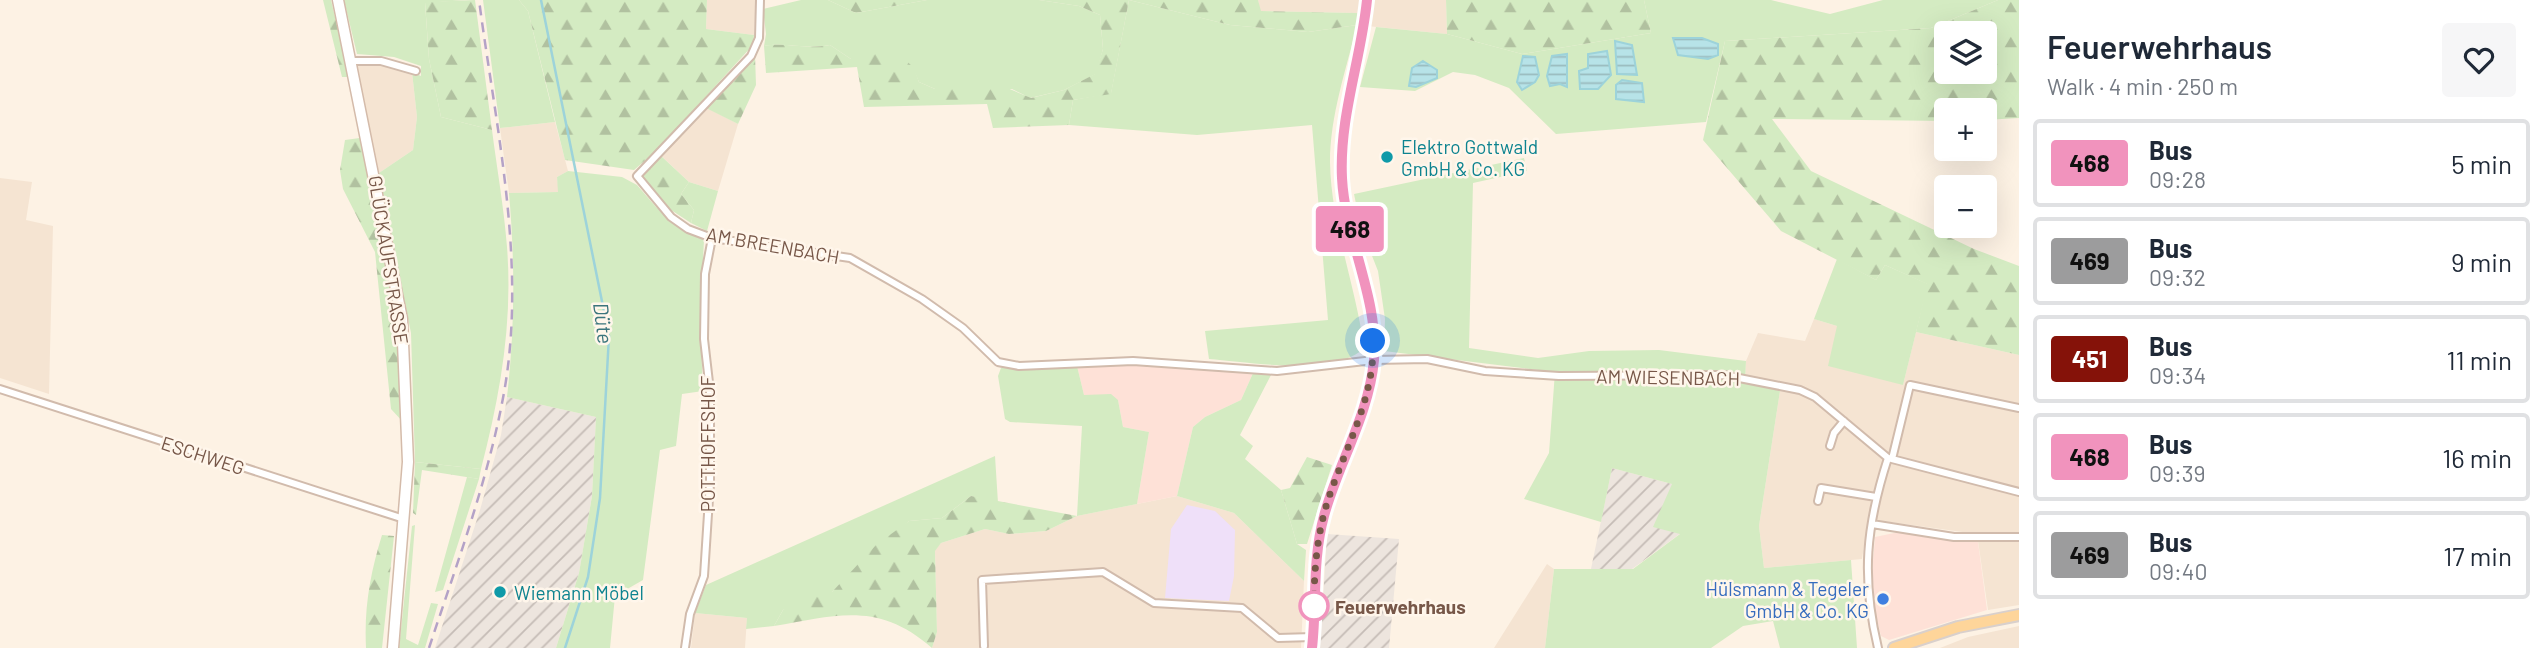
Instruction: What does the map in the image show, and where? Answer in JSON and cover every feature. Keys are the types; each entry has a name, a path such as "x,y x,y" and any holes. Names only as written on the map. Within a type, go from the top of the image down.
{"main road":[{"name":"GLÜCKAUFSTRASSE","path":"338,0 402,319 408,415 405,520 393,648"},
{"path":"1313,643 1315,573 1320,531 1367,394 1374,360 1372,323 1342,180 1344,119 1367,0"},
{"path":"1894,648 1958,627 2019,615"}],"street":[{"name":"AM BREENBACH","path":"760,0 759,38 751,56 637,176 671,217 688,229 712,238 830,254 860,263 963,328 998,362 1048,366 1171,362 1277,371 1374,360"},
{"path":"351,61 381,61 416,71"},
{"name":"POTTHOFFSHOF","path":"685,648 690,614 704,576 710,404 704,339 705,274 712,238"},
{"name":"AM WIESENBACH","path":"1374,360 1427,359 1485,371 1559,376 1735,377 1800,390 1890,458 2019,492"},
{"path":"1878,648 1867,592 1866,562 1875,497 1890,458 1910,385 2019,408"},
{"name":"ESCHWEG","path":"0,389 405,520"},
{"path":"1830,446 1834,433 1844,421"},
{"path":"1818,501 1821,488 1875,497"},
{"path":"1872,524 1954,537 2019,537"},
{"path":"984,646 982,580 1103,572 1154,603 1242,608 1278,638 1313,643"}],"shaded area":[{"path":"707,0 756,0 754,35 706,29"},
{"path":"1258,0 1446,0 1447,34 1357,25 1356,13 1260,11"},
{"path":"355,63 382,64 412,72 417,117 413,150 379,173"},
{"path":"700,104 738,124 718,191 689,182 656,151"},
{"path":"555,122 568,171 557,177 559,192 509,193 500,128"},
{"path":"0,178 32,182 26,220 53,226 49,394 0,378"},
{"path":"1814,319 1837,326 1903,385 1916,332 2019,355 2019,605 1988,610 1977,534 1868,519 1862,559 1764,568 1759,526 1780,391 1745,382 1746,361 1758,333 1805,341"},
{"path":"1145,364 1254,371 1241,400 1205,417 1193,427 1177,496 1137,504 1149,432 1123,427 1118,400 1084,395 1077,366"},
{"path":"507,397 596,417 592,496 579,573 556,648 435,648 480,510 501,435"},
{"path":"1612,468 1672,484 1681,533 1632,569 1591,569"},
{"path":"1177,496 1234,513 1304,581 1301,648 932,648 937,632 935,550 941,543 985,529 1009,534 1046,531 1077,516"},
{"path":"1187,505 1215,511 1235,530 1234,576 1229,601 1165,598 1171,529"},
{"path":"1899,532 1978,542 1987,610 1889,640 1881,636 1874,607 1872,574 1875,537"},
{"path":"1327,534 1399,539 1389,648 1320,648"},
{"path":"1547,564 1554,569 1545,648 1494,648"},
{"path":"695,613 747,618 745,648 691,648"},
{"path":"2019,626 2019,648 1940,648 1968,637"}],"green space":[{"path":"323,0 331,0 349,77 342,77"},
{"path":"344,0 466,0 425,3 429,59 441,117 492,130 504,218 508,275 506,331 499,387 481,469 415,462 411,333 379,173 413,150 417,117 412,72 421,76 421,66 394,57 357,54"},
{"path":"475,0 492,130 441,117 429,59 425,2"},
{"path":"483,0 519,0 528,11 555,122 500,128"},
{"path":"519,0 707,0 706,29 754,35 753,45 656,151 634,170 565,160 528,11"},
{"path":"801,0 828,0 856,13 927,0 1039,0 1079,6 1100,15 1103,49 1096,74 1064,90 1030,98 1012,89 935,89 919,82 913,68 851,59 830,45 764,46 766,34 763,9"},
{"path":"828,0 927,0 856,13"},
{"path":"1039,0 1129,0 1111,94 1073,100 1069,125 993,128 987,104 864,107 857,67 766,73 764,46 830,45 851,59 860,53 896,51 914,68 919,82 935,89 998,84 1031,98 1064,90 1095,74 1103,49 1100,15 1079,6"},
{"path":"1129,0 1230,25 1308,32 1357,25 1336,110 1330,162 1339,232 1364,348 1351,357 1333,362 1290,366 1209,359 1205,331 1328,320 1312,125 1197,135 1069,125 1073,100 1111,93"},
{"path":"1129,0 1258,0 1261,11 1357,13 1357,25 1308,32 1230,25"},
{"path":"1446,0 1644,0 1651,33 1522,54 1447,34"},
{"path":"1644,0 1771,0 1830,14 1883,0 1998,0 1948,21 1934,21 1934,27 1931,28 1725,41 1706,122 1556,134 1509,88 1475,75 1453,72 1415,91 1360,87 1376,27 1447,34 1522,54 1651,33"},
{"path":"1998,0 2019,0 2019,118 1997,119 1997,98 1934,98 1934,121 1772,119 1811,171 1934,230 1934,238 1951,238 2019,266 2019,355 1916,332 1927,284 1885,265 1876,280 1781,231 1703,140 1725,41 1934,27 1934,84 1997,84 1997,21 1948,21"},
{"path":"755,55 756,85 738,124 706,108"},
{"path":"367,137 395,309 403,422 391,409 375,252 343,189 340,170 345,140"},
{"path":"660,155 689,182 681,194 694,210 691,223 671,210 640,175"},
{"path":"1524,158 1527,171 1473,183 1469,348 1538,358 1589,351 1659,350 1746,361 1745,382 1780,391 1759,526 1764,568 1851,560 1857,648 1780,648 1773,621 1743,626 1711,648 1545,648 1554,569 1633,569 1680,534 1653,527 1672,484 1612,468 1601,522 1524,499 1549,453 1555,372 1384,351 1385,319 1378,271 1361,228 1354,194"},
{"path":"568,171 622,177 637,185 656,207 682,230 704,240 700,320 703,391 682,394 676,446 660,450 643,580 615,596 610,648 556,648 579,573 592,496 596,417 507,397 513,295 509,193 558,192 557,177"},
{"path":"689,182 718,191 707,231 691,223 694,210 681,194"},
{"path":"1837,259 1876,280 1885,265 1928,284 1903,385 1828,366 1837,326 1814,319"},
{"path":"1077,366 1084,395 1111,394 1118,400 1123,427 1149,432 1137,504 1077,516 1082,426 1010,422 1005,419 998,376 1001,368"},
{"path":"1254,371 1271,375 1240,435 1253,446 1245,459 1281,490 1297,544 1306,550 1304,581 1234,513 1177,496 1193,427 1205,417 1241,400"},
{"path":"995,456 998,503 971,496 942,518 909,521 832,592 783,610 774,626 746,629 747,618 695,613 706,585"},
{"path":"1307,457 1332,465 1307,544 1297,544 1281,490 1290,488"},
{"path":"415,462 481,469 479,479 422,470 416,515 413,513"},
{"path":"467,477 479,479 443,590 435,592"},
{"path":"971,496 1077,516 1046,531 1009,534 985,529 941,543 935,551 937,632 932,648 913,633 875,617 838,616 774,626 783,610 812,589 832,592 876,545 909,521 942,518"},
{"path":"415,525 406,639 418,645 431,603 438,604 425,648 399,648 412,526"},
{"path":"382,535 394,536 382,648 366,648 369,591"}],"water":[{"path":"1673,38 1702,38 1718,44 1718,55 1708,59 1678,55"},
{"path":"1615,41 1632,45 1637,75 1617,74"},
{"path":"1607,51 1611,75 1598,89 1580,89 1579,71 1588,68 1588,54"},
{"path":"1567,54 1567,87 1560,84 1550,86 1547,76 1552,56"},
{"path":"1523,56 1535,57 1539,75 1535,82 1522,90 1517,82"},
{"path":"1423,61 1437,70 1437,78 1416,87 1409,86 1412,68"},
{"path":"1622,80 1642,83 1644,102 1616,99 1616,85"}],"waterway":[{"name":"Düte","path":"541,0 609,336 600,498 588,577 565,648"}],"railway":[{"path":"429,648 488,461 503,398 510,349 512,299 507,198 479,0"}],"bus line":[{"name":"468","path":"1312,648 1315,573 1320,531 1328,500 1357,426 1374,360 1372,323 1349,223 1342,180 1341,150 1344,119 1363,33 1367,0"}],"place":[{"name":"Elektro Gottwald GmbH & Co. KG","path":"1387,157"},
{"name":"Wiemann Möbel","path":"500,592"},
{"name":"Hülsmann & Tegeler GmbH & Co. KG","path":"1883,599"},
{"name":"Feuerwehrhaus","path":"1314,606"}],"route":[{"path":"1314,606 1320,531 1328,500 1367,394 1374,360 1373,341"}]}
